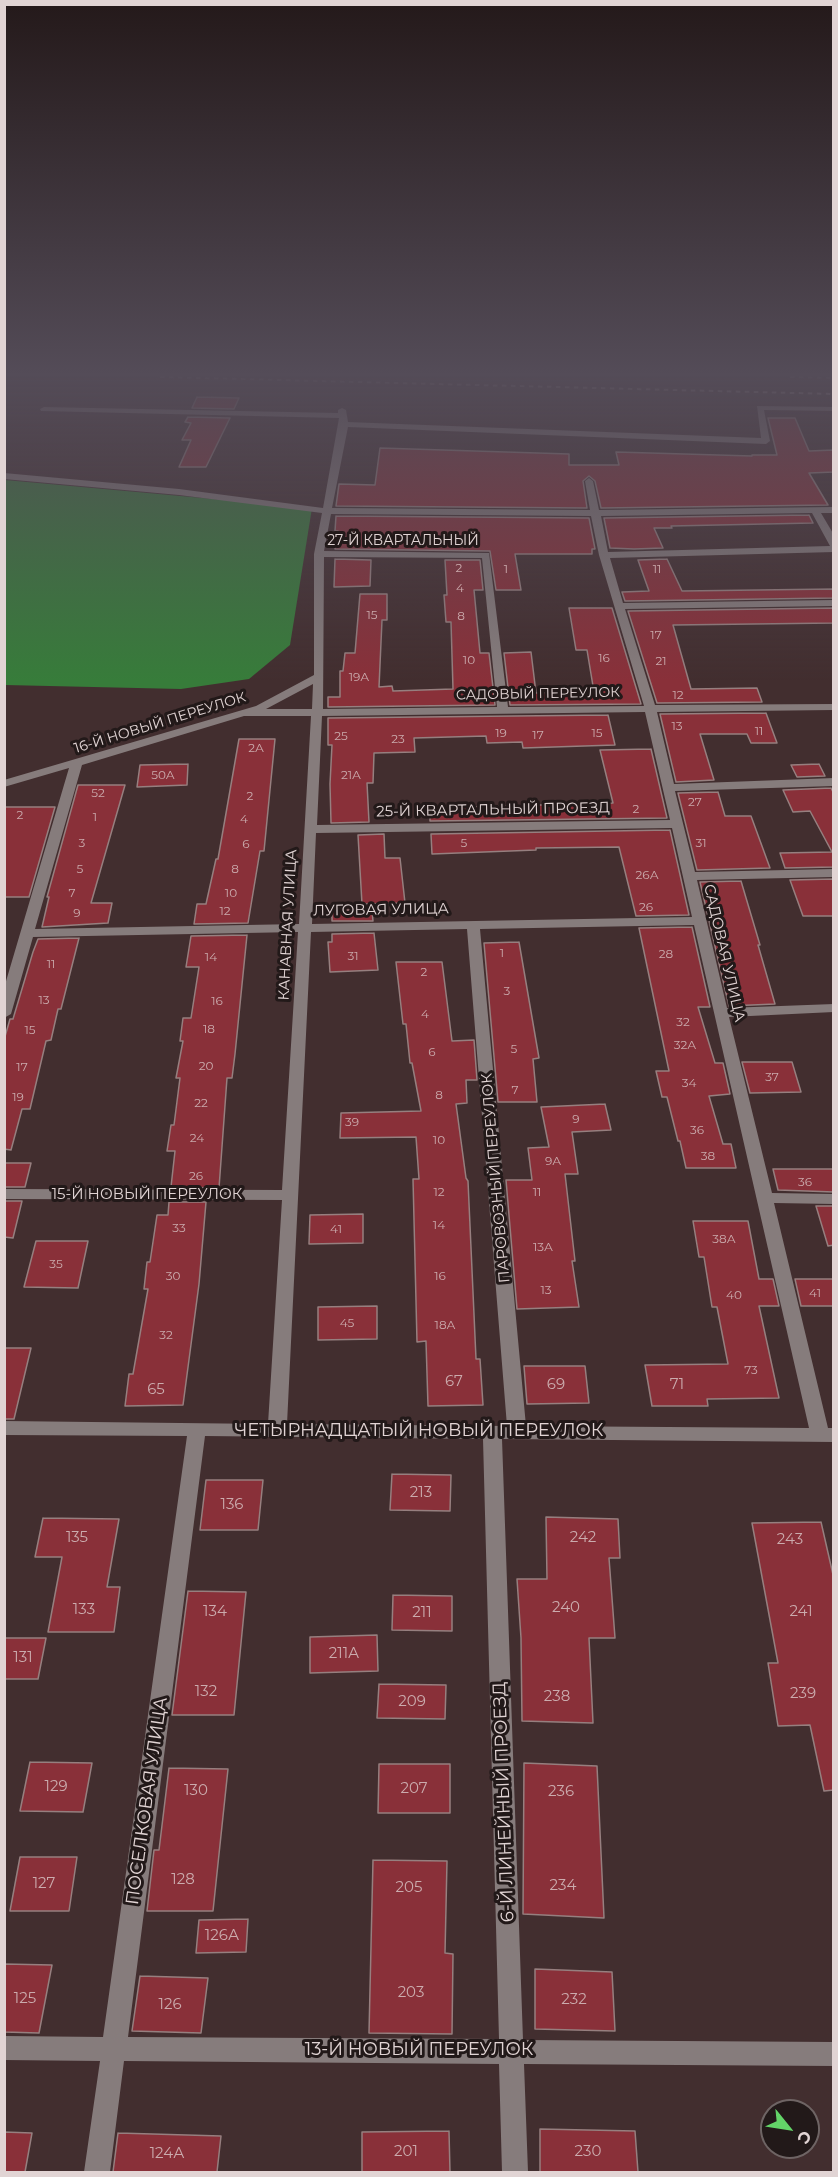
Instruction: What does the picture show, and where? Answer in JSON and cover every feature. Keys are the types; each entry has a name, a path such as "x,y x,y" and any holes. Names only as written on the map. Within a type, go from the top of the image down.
{"street":[{"path":"32,479 179,492 328,511 596,513 834,510"},
{"name":"КАНАВНАЯ УЛИЦА","path":"277,1430 319,676 319,554 333,479"},
{"name":"САДОВАЯ УЛИЦА","path":"589,481 604,555 650,708 764,1198 827,1435"},
{"path":"604,555 834,547 815,510"},
{"name":"27-Й КВАРТАЛЬНЫЙ","path":"319,554 486,555 502,710"},
{"path":"619,606 834,603"},
{"name":"16-Й НОВЫЙ ПЕРЕУЛОК","path":"4,784 243,713 288,695 319,676"},
{"name":"САДОВЫЙ ПЕРЕУЛОК","path":"243,713 834,707"},
{"path":"4,1014 76,764"},
{"path":"669,788 834,782"},
{"name":"25-Й КВАРТАЛЬНЫЙ ПРОЕЗД","path":"310,829 677,824"},
{"path":"689,876 834,873"},
{"name":"ЛУГОВАЯ УЛИЦА","path":"27,933 700,921"},
{"name":"ПАРОВОЗНЫЙ ПЕРЕУЛОК","path":"473,925 517,1432"},
{"path":"721,1013 834,1008"},
{"name":"15-Й НОВЫЙ ПЕРЕУЛОК","path":"4,1194 290,1195"},
{"path":"764,1198 834,1199"},
{"name":"ЧЕТЫРНАДЦАТЫЙ НОВЫЙ ПЕРЕУЛОК","path":"4,1428 827,1435"},
{"name":"ПОСЕЛКОВАЯ УЛИЦА","path":"97,2172 197,1429"},
{"name":"6-Й ЛИНЕЙНЫЙ ПРОЕЗД","path":"492,1432 516,2172"},
{"name":"13-Й НОВЫЙ ПЕРЕУЛОК","path":"4,2048 834,2054"}],"green space":[{"path":"5,480 312,508 290,645 249,679 181,689 5,685"}],"building":[{"path":"376,479 586,479 583,481 587,508 336,506 339,484 375,485"},
{"path":"592,479 812,479 828,505 601,508 595,481"},
{"path":"809,515 813,523 654,528 663,548 634,549 610,548 604,518"},
{"path":"336,516 589,518 595,549 592,549 592,554 515,554 521,590 496,590 490,551 335,549 338,531 335,531"},
{"path":"335,559 371,560 370,586 334,587"},
{"path":"667,559 682,591 834,589 834,598 625,601 622,592 649,591 638,560"},
{"path":"445,560 480,560 483,590 474,590 480,653 489,653 495,705 328,707 328,697 340,697 340,671 343,671 345,653 355,653 360,594 387,594 387,620 382,620 379,687 392,686 393,691 453,689 451,622 446,622 444,595 447,595"},
{"path":"569,608 612,608 641,704 510,705 504,653 531,652 536,693 594,692 587,650 576,650"},
{"path":"834,608 834,623 673,625 691,689 757,688 762,702 657,703 628,611"},
{"path":"766,713 777,743 751,743 747,734 700,734 714,780 676,782 660,714"},
{"path":"608,715 615,745 523,748 522,742 487,743 486,736 414,738 415,752 374,753 373,783 367,783 369,822 331,823 332,745 328,745 328,718"},
{"path":"239,739 275,739 264,851 260,851 248,923 194,924 197,904 206,904 216,859 218,859"},
{"path":"651,749 667,818 430,821 430,808 613,803 600,750"},
{"path":"188,764 187,785 137,787 140,765"},
{"path":"819,764 825,776 797,777 791,765"},
{"path":"78,785 125,785 91,903 112,903 108,923 42,927 49,897 47,897"},
{"path":"831,788 834,794 834,867 785,868 780,853 832,852 810,811 793,812 783,790"},
{"path":"718,792 725,816 751,816 770,868 697,870 678,793"},
{"path":"4,807 55,807 29,897 4,897"},
{"path":"670,830 689,915 636,916 619,847 536,848 536,850 432,854 431,834"},
{"path":"384,834 385,858 400,858 405,903 362,904 358,835"},
{"path":"834,879 834,916 803,916 790,880"},
{"path":"741,881 775,1004 729,1006 700,882"},
{"path":"332,910 372,910 373,921 332,921"},
{"path":"692,927 710,1007 698,1007 715,1063 723,1063 730,1094 709,1096 723,1144 731,1144 736,1168 686,1168 667,1097 662,1097 656,1071 669,1071 639,928"},
{"path":"374,933 378,970 330,972 328,942 332,942 332,934"},
{"path":"247,935 232,1078 227,1078 219,1188 171,1187 175,1151 167,1151 171,1125 174,1125 180,1078 176,1078 183,1041 180,1041 183,1018 191,1018 199,967 186,967 191,936"},
{"path":"79,938 61,1009 58,1009 51,1040 46,1041 30,1109 22,1109 11,1150 4,1149 4,1040 10,1019 13,1019 33,952 38,939"},
{"path":"519,942 539,1058 533,1059 537,1102 498,1102 484,943"},
{"path":"396,962 442,962 452,1041 474,1040 477,1080 466,1080 467,1103 456,1104 468,1181 476,1359 480,1359 483,1405 428,1406 426,1341 417,1342 413,1179 419,1179 416,1137 340,1138 341,1113 421,1111 412,1063 410,1063 406,1024 403,1024"},
{"path":"742,1062 792,1062 801,1092 750,1093"},
{"path":"605,1104 611,1130 572,1132 578,1174 565,1174 575,1261 572,1261 579,1307 517,1309 506,1180 532,1180 528,1148 549,1147 541,1107"},
{"path":"4,1163 31,1163 25,1187 4,1187"},
{"path":"773,1169 834,1169 834,1192 778,1190"},
{"path":"4,1201 22,1201 13,1238 4,1237"},
{"path":"169,1202 206,1202 199,1284 183,1405 125,1406 129,1374 133,1374 148,1289 144,1289 147,1262 150,1262 157,1215 168,1215"},
{"path":"816,1206 834,1206 834,1245 828,1246"},
{"path":"363,1214 363,1243 309,1244 310,1215"},
{"path":"693,1221 748,1221 759,1279 773,1279 779,1306 759,1306 779,1398 707,1399 708,1406 652,1406 645,1365 728,1364 717,1307 712,1307 704,1257 699,1257"},
{"path":"36,1241 88,1241 78,1288 24,1287"},
{"path":"795,1279 834,1279 834,1306 801,1306"},
{"path":"377,1306 377,1339 318,1340 318,1307"},
{"path":"4,1348 31,1348 14,1419 4,1419"},
{"path":"524,1366 585,1366 589,1403 527,1404"},
{"path":"392,1474 451,1475 450,1511 390,1510"},
{"path":"206,1480 263,1480 258,1530 200,1530"},
{"path":"546,1517 618,1519 620,1558 609,1558 615,1638 589,1638 593,1723 522,1721 521,1638 517,1579 547,1579"},
{"path":"43,1518 119,1519 107,1587 120,1587 114,1632 48,1632 62,1557 35,1557"},
{"path":"821,1522 834,1579 834,1790 824,1791 810,1725 778,1726 768,1663 778,1663 752,1523"},
{"path":"188,1591 246,1592 234,1715 172,1715"},
{"path":"393,1595 452,1596 452,1631 392,1630"},
{"path":"377,1635 378,1671 310,1673 310,1637"},
{"path":"4,1638 46,1638 38,1679 4,1679"},
{"path":"379,1684 446,1685 445,1719 377,1718"},
{"path":"30,1762 92,1763 83,1812 20,1811"},
{"path":"524,1763 597,1766 604,1918 523,1914"},
{"path":"379,1764 450,1764 450,1813 378,1813"},
{"path":"169,1768 228,1769 213,1911 147,1911 154,1850 159,1850"},
{"path":"20,1857 77,1857 69,1911 10,1911"},
{"path":"373,1860 447,1861 445,1953 453,1954 452,2034 369,2033"},
{"path":"248,1919 246,1952 196,1953 199,1920"},
{"path":"4,1964 52,1965 39,2033 4,2032"},
{"path":"535,1969 612,1972 615,2031 535,2029"},
{"path":"140,1976 208,1978 201,2033 132,2031"},
{"path":"540,2129 635,2131 638,2172 540,2172"},
{"path":"449,2131 450,2172 362,2172 362,2132"},
{"path":"4,2132 32,2133 25,2172 4,2172"},
{"path":"118,2133 221,2136 217,2172 113,2172"}]}
